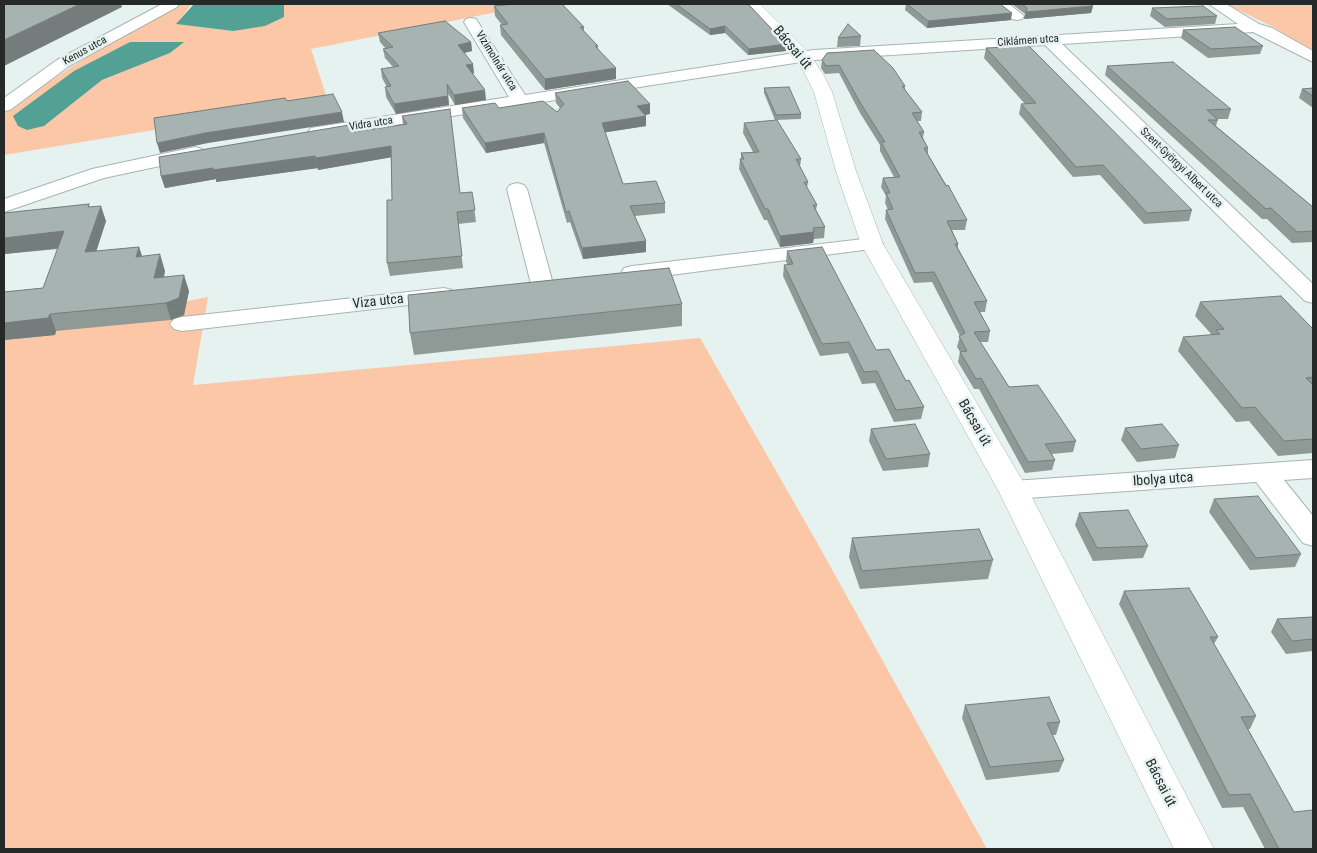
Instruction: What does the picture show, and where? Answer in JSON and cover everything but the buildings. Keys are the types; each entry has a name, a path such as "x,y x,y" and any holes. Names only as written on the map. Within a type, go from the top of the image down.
{"main road":[{"name":"Bácsai út","path":"752,4 802,56 814,74 822,92 846,171 872,244 1013,490 1194,849"}],"street":[{"name":"Kenus utca","path":"4,106 63,63 172,4"},
{"path":"1000,4 1017,16"},
{"path":"1216,4 1254,27 1267,30 1313,57"},
{"name":"Vizimolnár utca","path":"471,22 520,101"},
{"name":"Ciklámen utca","path":"802,56 1254,27"},
{"name":"Szent-Györgyi Albert utca","path":"1049,40 1313,296"},
{"name":"Vidra utca","path":"300,135 802,56"},
{"path":"4,206 99,173 208,150"},
{"path":"517,189 542,284"},
{"path":"609,276 872,244"},
{"name":"Viza utca","path":"182,324 464,292"},
{"name":"Ibolya utca","path":"1013,490 1313,469"},
{"path":"1263,472 1313,536"}],"shaded area":[{"path":"176,4 194,4 190,6 177,24 233,31 283,17 284,4 537,4 311,49 328,101 4,155 4,111 90,55","holes":["130,42 170,53 102,80 44,126"]},
{"path":"194,4 284,4 284,17 265,26 233,31 176,24"},
{"path":"1226,4 1313,4 1313,52 1273,27"},
{"path":"130,42 184,42 170,53 102,80 44,126 27,130 18,126 13,116 74,71"},
{"path":"208,297 193,385 700,338 819,546 987,849 4,849 4,337"}]}
